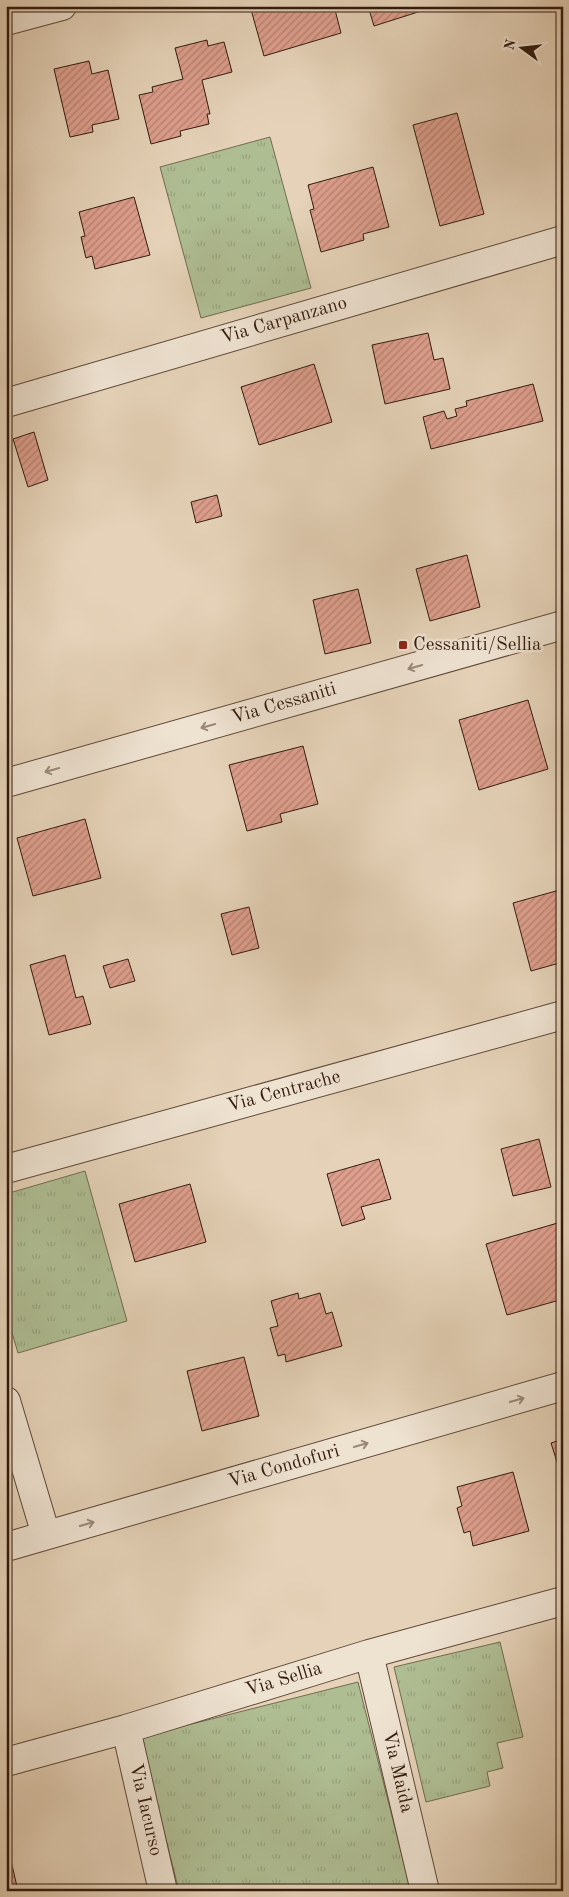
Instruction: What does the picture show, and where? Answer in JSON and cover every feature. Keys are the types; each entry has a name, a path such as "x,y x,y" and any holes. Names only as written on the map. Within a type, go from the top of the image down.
{"street":[{"path":"6,21 62,6"},
{"name":"Via Carpanzano","path":"6,402 563,240"},
{"name":"Via Cessaniti","path":"6,783 563,625"},
{"name":"Via Centrache","path":"6,1169 563,1015"},
{"name":"Via Condofuri","path":"6,1547 563,1386"},
{"path":"6,1401 46,1535"},
{"name":"Via Sellia","path":"6,1762 126,1729 369,1654 563,1600"},
{"name":"Via Maida","path":"369,1654 425,1891"},
{"name":"Via Iacurso","path":"126,1729 163,1891"}],"green space":[{"path":"270,137 311,288 201,318 160,167"},
{"path":"85,1171 127,1321 18,1353 6,1312 6,1194"},
{"path":"500,1642 523,1737 497,1743 503,1768 487,1772 490,1786 426,1802 394,1667"},
{"path":"358,1682 411,1891 179,1891 140,1737"}],"building":[{"path":"250,6 334,6 341,33 264,56"},
{"path":"368,6 437,6 374,26"},
{"path":"207,40 208,46 224,42 232,72 202,80 210,114 207,114 209,124 180,131 181,136 151,144 139,95 153,92 152,87 183,79 175,48"},
{"path":"89,61 92,74 108,70 119,119 92,125 93,132 70,137 54,69"},
{"path":"457,113 484,214 440,226 413,125"},
{"path":"373,167 389,227 363,234 364,240 321,252 310,210 314,209 308,185"},
{"path":"134,197 150,255 95,269 92,256 86,258 81,237 85,236 79,212"},
{"path":"428,333 434,360 443,358 450,389 385,404 372,345"},
{"path":"314,364 332,422 259,445 241,387"},
{"path":"533,384 543,421 431,449 423,417 444,411 447,419 457,416 455,409 467,406 466,401"},
{"path":"34,432 48,480 28,487 13,439"},
{"path":"217,495 222,516 196,523 191,502"},
{"path":"467,555 480,607 430,621 416,569"},
{"path":"358,589 371,643 325,654 313,600"},
{"path":"528,700 548,769 479,790 459,720"},
{"path":"303,746 318,804 280,814 282,822 247,831 229,765"},
{"path":"85,819 101,878 33,896 17,838"},
{"path":"563,889 563,962 531,971 513,903"},
{"path":"249,907 259,948 232,955 221,914"},
{"path":"65,955 76,998 83,996 91,1024 49,1035 30,965"},
{"path":"128,959 135,981 110,988 103,966"},
{"path":"539,1139 551,1187 513,1196 501,1149"},
{"path":"379,1159 391,1199 361,1207 365,1219 342,1226 327,1174"},
{"path":"190,1184 206,1242 135,1262 119,1204"},
{"path":"561,1222 563,1229 563,1299 507,1315 486,1244"},
{"path":"298,1293 299,1299 320,1293 326,1314 332,1312 342,1346 286,1362 285,1354 278,1356 270,1328 278,1326 271,1301"},
{"path":"244,1357 259,1416 202,1431 187,1371"},
{"path":"563,1439 563,1481 551,1443"},
{"path":"513,1472 529,1531 473,1546 470,1531 464,1533 457,1508 462,1506 457,1487"},
{"path":"6,1839 18,1891 6,1891"}],"place":[{"name":"Cessaniti/Sellia","path":"403,645"}]}
